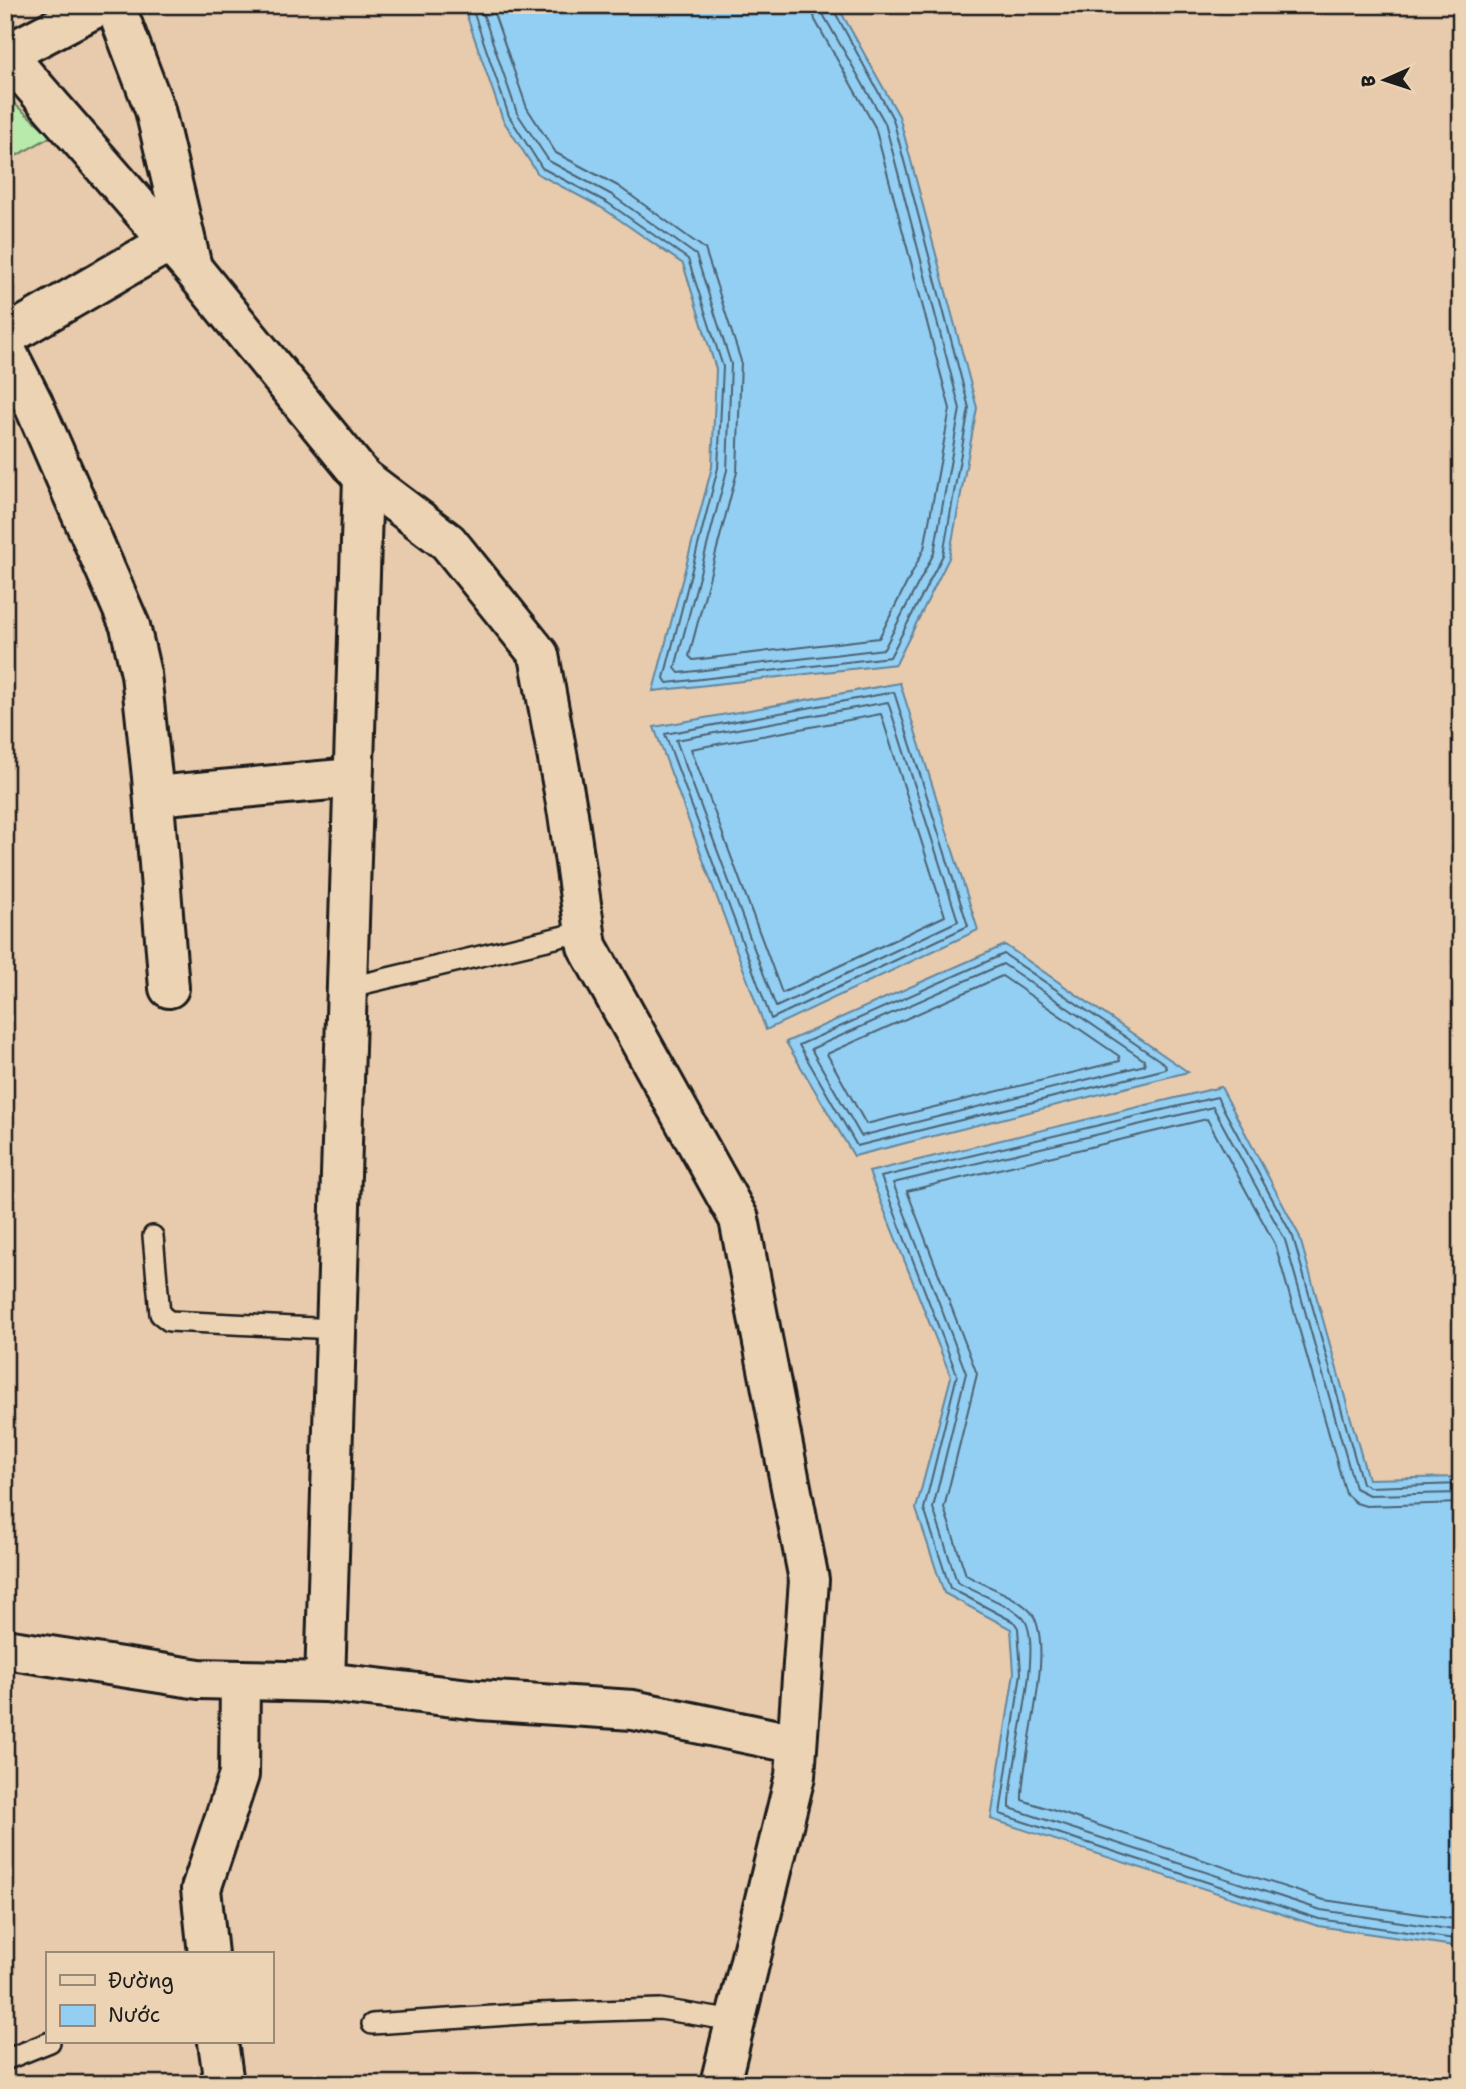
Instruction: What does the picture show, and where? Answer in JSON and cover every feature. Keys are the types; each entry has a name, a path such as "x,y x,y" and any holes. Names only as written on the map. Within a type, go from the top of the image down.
{"street":[{"path":"101,5 6,54 181,255 363,478 448,542 539,655 568,814 587,946 739,1219 809,1580 795,1776 720,2084"},
{"path":"115,5 155,110 181,255"},
{"path":"5,337 181,255"},
{"path":"5,348 33,403 130,626 141,674 154,796 169,988"},
{"path":"325,1682 363,478"},
{"path":"154,796 353,778"},
{"path":"5,1649 199,1679 325,1682 479,1700 633,1710 797,1744"},
{"path":"208,1952 201,1889 239,1775 240,1680"},
{"path":"218,2044 224,2084"}],"lane":[{"path":"346,988 584,930"},
{"path":"153,1236 160,1314 169,1321 336,1329"},
{"path":"372,2024 539,2013 660,2009 735,2021"},
{"path":"5,2060 46,2044"}],"green space":[{"path":"5,96 52,136 5,162"}],"water":[{"path":"463,5 837,5 899,116 977,408 949,558 896,664 653,691 712,467 716,369 683,264 604,209 538,174 503,120"},
{"path":"900,683 978,930 766,1030 654,727"},
{"path":"1005,945 1188,1072 854,1156 786,1042"},
{"path":"1221,1087 1299,1235 1368,1479 1461,1477 1461,1947 1318,1926 991,1819 1014,1673 1011,1629 944,1593 916,1509 951,1377 869,1172"}]}
